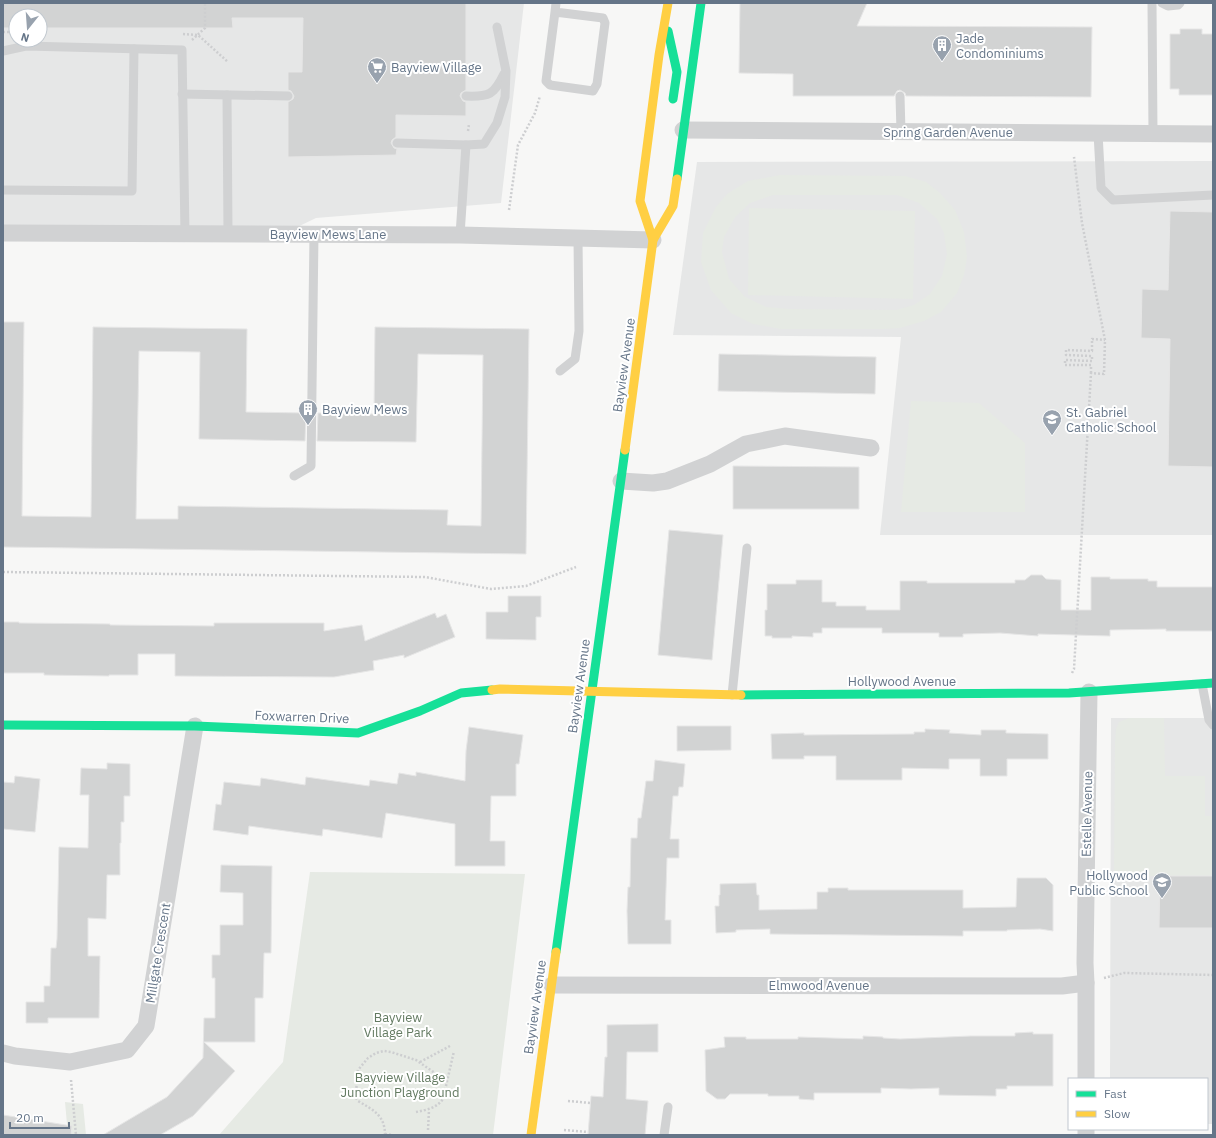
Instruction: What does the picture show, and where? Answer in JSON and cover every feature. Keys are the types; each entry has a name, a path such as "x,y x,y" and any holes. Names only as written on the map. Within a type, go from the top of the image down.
{"main road":[{"name":"Bayview Avenue","path":"653,240 640,201 658,62 668,3"},
{"name":"Bayview Avenue","path":"531,1135 653,240 673,206 679,128 701,3"},
{"path":"666,18 677,72 672,107"},
{"name":"Hollywood Avenue","path":"592,692 732,695 1089,692 1213,683"},
{"name":"Foxwarren Drive","path":"3,725 195,726 358,733 420,711 461,693 500,690 592,692"}],"street":[{"name":"Spring Garden Avenue","path":"679,128 901,132 1213,134"},
{"name":"Bayview Mews Lane","path":"3,233 460,235 653,240"},
{"path":"621,480 653,483 667,481 710,464 746,444 785,436 871,448"},
{"name":"Estelle Avenue","path":"1086,1078 1085,963 1089,692"},
{"name":"Millgate Crescent","path":"3,1052 15,1056 70,1062 127,1050 146,1026 195,726"},
{"name":"Elmwood Avenue","path":"552,985 1062,986 1086,983"}],"lane":[{"path":"1152,3 1153,134"},
{"path":"1162,3 1168,6 1178,5 1180,3"},
{"path":"555,8 603,18 605,23 597,84 593,91 550,85 546,81 555,8"},
{"path":"396,143 466,145 484,144 497,123 505,97 506,71 497,28"},
{"path":"3,51 26,46 182,50 185,234"},
{"path":"3,190 132,191 134,49"},
{"path":"466,96 480,97 487,95 498,88 506,71"},
{"path":"182,94 288,96"},
{"path":"227,95 228,234"},
{"path":"900,96 901,132"},
{"path":"1098,133 1101,188 1113,200 1213,195"},
{"path":"460,235 466,145"},
{"path":"294,476 311,466 314,234"},
{"path":"560,371 574,359 579,331 578,238"},
{"path":"732,695 746,548"},
{"path":"1201,683 1209,720 1213,725"},
{"path":"664,1135 668,1107"}],"path":[{"path":"182,50 205,28 205,3"},
{"path":"509,210 518,145 535,113 546,81"},
{"path":"1074,157 1082,223 1105,340 1104,374 1091,373"},
{"path":"1069,679 1074,669 1091,365 1065,365 1065,360 1092,361 1092,356 1066,355 1066,350 1092,352 1092,339 1105,340"},
{"path":"3,572 425,578 491,589 526,586 576,567"},
{"path":"1086,983 1124,973 1213,975"},
{"path":"420,1062 450,1046"},
{"path":"393,1135 385,1134 383,1123 379,1115 356,1098 357,1071 368,1058 384,1051 391,1052 420,1062 448,1082"},
{"path":"416,1112 429,1110 438,1105 444,1099 454,1051"},
{"path":"70,1062 76,1135"},
{"path":"568,1101 590,1103"},
{"path":"428,1130 429,1110"},
{"path":"564,1130 588,1132"}],"shaded area":[{"name":"Bayview Village","path":"3,3 524,3 501,203 316,218 289,231 3,230"},
{"name":"St. Gabriel Catholic School","path":"1213,161 1213,535 880,535 901,337 673,335 697,162"},
{"name":"Hollywood Public School","path":"1111,718 1213,718 1213,1124 1208,1124 1208,1078 1110,1078"}],"green space":[{"path":"780,175 905,176 926,182 940,193 955,210 964,232 967,257 964,275 957,293 941,312 924,321 900,328 781,329 753,324 731,313 711,290 701,262 703,233 716,207 727,194 748,181","holes":["773,195 897,195 919,203 937,219 944,233 947,254 942,276 930,294 914,305 896,310 789,309 766,307 745,297 729,279 722,252 724,237 735,217 750,203"]},
{"path":"749,208 915,211 913,299 748,295"},
{"path":"911,401 979,403 1025,443 1025,512 901,512"},
{"path":"1129,718 1164,718 1165,776 1205,776 1205,816 1213,816 1213,876 1114,876 1116,729 1119,722"},
{"name":"Bayview Village Park","path":"310,872 525,874 493,1135 219,1135 283,1062"},
{"path":"65,1102 83,1104 86,1135 68,1135"}],"building":[{"name":"Bayview Village","path":"3,3 466,3 466,90 461,93 460,96 463,101 466,102 466,116 396,115 396,137 391,143 394,148 397,149 396,155 288,157 288,102 293,99 294,96 291,91 288,90 288,72 302,72 303,18 232,18 233,28 48,28 48,8 8,8 8,28 3,28"},
{"name":"Jade Condominiums","path":"740,3 867,3 857,26 1092,27 1091,97 906,96 905,93 900,90 897,91 894,96 793,96 793,74 739,73"},
{"path":"1180,29 1202,29 1202,34 1213,34 1213,95 1179,95 1179,89 1170,89 1170,34 1180,34"},
{"path":"1170,211 1213,212 1213,467 1168,466 1170,339 1141,338 1142,289 1168,290"},
{"name":"Bayview Mews","path":"3,322 24,322 22,516 91,517 93,327 247,329 246,412 306,413 305,441 199,439 200,352 139,351 136,519 178,519 178,506 448,510 447,525 481,526 483,355 418,354 416,442 317,441 318,413 374,414 375,327 529,329 526,554 3,547"},
{"path":"719,354 876,357 875,394 718,391"},
{"path":"733,466 859,467 859,509 733,509"},
{"path":"669,530 723,535 712,660 658,655"},
{"path":"1031,575 1042,575 1046,579 1061,580 1061,610 1091,610 1091,577 1110,577 1110,579 1148,579 1148,581 1157,581 1157,587 1213,587 1213,631 1166,631 1166,629 1110,630 1110,636 1038,634 1038,636 1000,633 963,634 963,637 939,637 939,633 882,633 882,628 822,628 822,633 813,633 813,637 792,636 792,638 772,638 772,636 765,636 767,584 796,584 796,580 822,580 822,602 836,602 836,606 866,606 866,610 900,610 900,581 927,581 927,583 1015,583 1015,580 1025,580"},
{"path":"508,596 541,596 541,617 536,617 536,640 486,639 486,612 508,612"},
{"path":"435,613 437,618 446,614 455,637 404,658 404,655 373,661 374,670 334,677 175,676 175,654 138,654 138,675 109,676 3,673 3,622 214,626 214,623 324,623 324,631 362,625 365,641"},
{"path":"677,726 731,726 731,750 677,751"},
{"path":"469,727 523,735 519,764 516,764 516,796 491,796 490,841 505,841 505,866 455,866 455,824 386,813 382,838 323,829 322,836 249,826 248,835 213,830 216,804 221,805 224,782 260,786 261,778 305,785 306,777 369,786 370,780 397,784 399,773 416,776 416,772 465,781 466,751"},
{"path":"925,729 950,730 949,733 981,735 981,730 1006,730 1006,733 1048,734 1048,759 1007,759 1007,776 980,776 980,759 949,759 949,769 902,768 902,780 836,780 836,756 804,756 804,759 772,759 771,734 914,734 914,732 925,732"},
{"path":"655,760 685,764 683,787 679,787 678,796 673,796 670,839 679,839 679,858 667,858 665,920 671,920 671,944 628,944 627,911 628,887 630,887 631,838 637,838 638,818 641,818 646,781 653,781"},
{"path":"107,763 130,764 130,796 124,796 124,822 121,822 120,875 107,875 106,919 88,918 88,956 100,956 99,1018 48,1018 48,1023 26,1023 26,1002 44,1002 44,986 50,986 51,948 56,948 57,939 59,847 88,848 89,795 80,795 81,768 107,769"},
{"path":"15,776 40,779 35,832 3,829 3,782 14,783"},
{"path":"221,865 272,866 271,953 264,953 263,998 255,998 255,1042 204,1042 235,1071 193,1116 160,1135 103,1135 167,1097 203,1058 204,1018 215,1018 215,978 212,978 212,955 220,955 220,925 243,925 243,893 220,892"},
{"path":"1160,876 1213,876 1213,928 1159,928"},
{"path":"1017,878 1046,878 1053,885 1053,931 1040,929 963,931 963,936 770,934 770,929 736,930 736,932 716,933 715,906 719,906 720,884 756,883 757,895 759,895 759,910 817,909 817,892 828,892 828,888 848,888 848,890 963,890 963,908 1016,907"},
{"path":"658,1024 658,1052 627,1052 626,1099 648,1101 645,1135 588,1135 591,1096 603,1097 605,1057 607,1057 607,1025"},
{"path":"1033,1032 1033,1034 1053,1034 1053,1086 1007,1086 1007,1089 996,1089 996,1096 939,1095 939,1088 881,1088 881,1093 814,1093 814,1100 799,1099 799,1096 768,1096 768,1094 730,1094 725,1099 717,1099 706,1091 705,1050 725,1047 724,1037 746,1037 746,1039 798,1039 798,1037 863,1039 863,1036 900,1039 1015,1036 1015,1033"},
{"path":"3,1115 72,1126 71,1135 3,1135"}],"traffic: fast":[{"path":"677,179 701,3"},
{"path":"668,31 677,72 673,99"},
{"path":"556,952 625,450"},
{"path":"741,695 1069,693 1213,683"},
{"path":"3,725 195,726 358,733 420,711 461,693 492,690"}],"traffic: slow":[{"path":"653,240 640,201 659,55 668,3"},
{"path":"625,450 653,240 673,206 677,179"},
{"path":"492,690 741,695"},
{"path":"531,1135 556,952"}],"place":[{"name":"Jade Condominiums","path":"942,62"},
{"name":"Bayview Village","path":"377,84"},
{"name":"Bayview Mews","path":"308,426"},
{"name":"St. Gabriel Catholic School","path":"1052,436"},
{"name":"Hollywood Public School","path":"1162,899"}],"park label":[{"name":"Bayview Village Junction Playground","path":"400,1084"}]}
